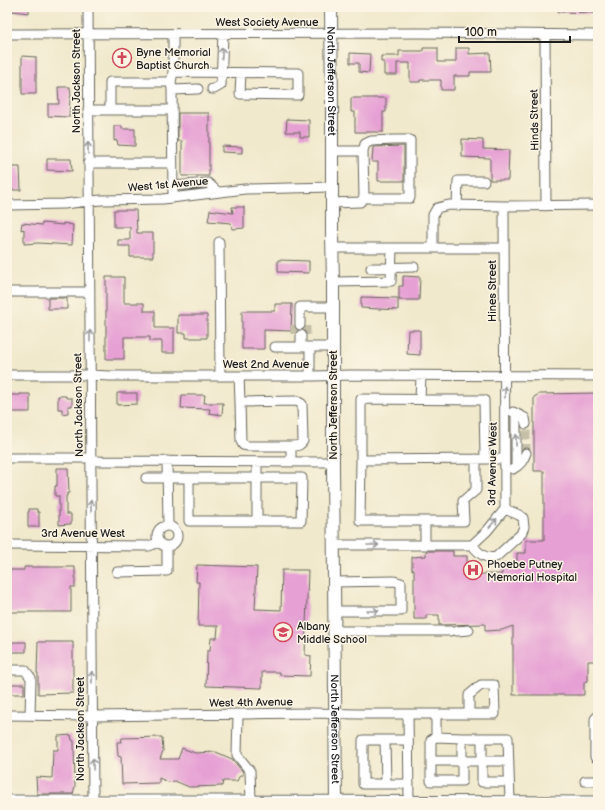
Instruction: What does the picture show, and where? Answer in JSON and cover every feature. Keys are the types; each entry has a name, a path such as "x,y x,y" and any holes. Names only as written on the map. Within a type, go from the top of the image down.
{"main road":[{"name":"North Jefferson Street","path":"331,7 336,801"}],"street":[{"name":"North Jackson Street","path":"88,7 88,201 90,292 93,801"},
{"name":"West Society Avenue","path":"7,34 421,33 598,35"},
{"path":"173,34 173,197"},
{"path":"212,89 221,84 223,34"},
{"name":"Hinds Street","path":"545,35 546,206"},
{"path":"174,72 298,73 298,95 240,94 241,73"},
{"path":"110,110 110,82 198,89"},
{"path":"88,110 172,110"},
{"path":"332,203 360,202 364,198 410,198 410,140 371,141 365,144 363,151 364,198"},
{"path":"332,151 363,151"},
{"path":"88,163 172,162"},
{"path":"457,205 458,181 484,181"},
{"path":"173,186 208,183 218,192"},
{"name":"West 1st Avenue","path":"7,205 64,204 88,201 157,199 246,189 332,188"},
{"path":"433,248 433,215 437,208 449,205 598,205"},
{"name":"Hines Street","path":"504,206 504,376"},
{"path":"219,242 220,376"},
{"path":"332,248 504,248"},
{"path":"333,282 391,281 392,248"},
{"path":"371,268 414,268"},
{"path":"7,292 90,292"},
{"path":"310,376 302,334 300,307 333,307"},
{"path":"275,347 302,334 332,347"},
{"name":"West 2nd Avenue","path":"7,375 598,376"},
{"path":"239,376 241,441 243,445 298,446 303,441 302,404 297,401 240,402"},
{"path":"420,399 421,376"},
{"name":"3rd Avenue West","path":"472,545 487,531 505,509 504,376"},
{"path":"361,399 420,399 484,400 480,459 476,490 463,501 464,521 360,521 361,399"},
{"path":"505,408 525,418 526,424"},
{"path":"516,413 516,467"},
{"path":"291,446 292,462"},
{"path":"505,473 523,461 526,452"},
{"path":"7,458 91,458 98,461 333,462"},
{"path":"361,460 505,459"},
{"path":"168,461 168,526"},
{"path":"257,462 257,521"},
{"path":"146,478 190,478 257,478 302,478 301,521 190,521 190,478"},
{"path":"334,545 472,545 480,553 491,558 496,556 521,534 524,528 523,518 505,509"},
{"path":"425,521 425,545"},
{"path":"117,572 167,572 163,544 157,536 162,528 168,526 177,532 177,539 174,544 163,544"},
{"name":"3rd Avenue West","path":"7,545 149,546 163,544"},
{"path":"334,582 394,581 401,583 401,611 334,611"},
{"path":"335,631 469,630"},
{"path":"7,670 25,670 31,678 30,715"},
{"name":"West 4th Avenue","path":"7,715 495,714 494,685 481,685 469,695 469,714"},
{"path":"408,714 409,800"},
{"path":"436,714 436,737"},
{"path":"238,715 237,755 250,771 251,800"},
{"path":"598,716 595,719 595,757 598,757"},
{"path":"462,738 462,781 432,780 431,740 436,737 508,738 510,802"},
{"path":"482,738 482,782 509,782"},
{"path":"408,740 363,740 363,784 409,784"},
{"path":"386,740 386,784"},
{"path":"431,761 509,760"},
{"path":"586,781 598,781"},
{"path":"7,800 598,801"}],"building":[{"path":"11,7 29,7 29,13 11,11"},
{"path":"558,7 595,7 595,13 558,12"},
{"path":"423,48 438,48 438,62 456,62 456,48 469,48 469,54 490,53 491,72 470,72 470,76 454,76 454,90 441,90 441,80 420,80 420,82 410,82 410,63 397,63 397,75 384,75 384,62 381,62 381,56 399,56 399,51 423,51"},
{"path":"350,53 370,54 369,73 359,72 359,63 350,63"},
{"path":"22,56 36,57 36,94 22,94"},
{"path":"58,87 70,87 71,97 69,117 48,116 48,104 59,104"},
{"path":"351,98 386,98 386,112 383,112 383,132 355,132 355,112 351,112"},
{"path":"178,113 209,113 209,176 182,176 182,141 178,141"},
{"path":"287,119 309,120 309,137 300,137 300,132 286,132"},
{"path":"114,126 122,126 122,129 135,129 135,146 118,145 117,140 114,141"},
{"path":"462,139 483,140 483,149 509,150 508,180 490,180 490,158 462,157"},
{"path":"222,146 242,147 242,153 222,152"},
{"path":"404,146 404,181 378,181 378,162 372,162 373,147"},
{"path":"47,159 71,159 72,171 47,170"},
{"path":"7,167 20,167 21,190 7,190"},
{"path":"232,207 244,207 244,228 232,229 231,223 208,221 210,210 233,213"},
{"path":"114,210 136,210 137,233 153,233 153,257 130,257 130,246 118,246 118,240 130,240 130,227 114,227"},
{"path":"22,223 63,225 63,223 73,225 72,245 38,243 24,244 24,229 21,230"},
{"path":"278,260 309,261 309,273 278,272"},
{"path":"403,276 420,277 419,300 399,300 399,286 403,286"},
{"path":"106,277 124,277 124,303 144,303 144,311 155,311 155,328 174,328 174,353 162,353 162,341 150,341 150,337 124,337 124,359 106,359"},
{"path":"361,297 398,298 398,310 361,308"},
{"path":"48,298 67,298 67,309 48,309"},
{"path":"275,304 292,304 291,331 264,330 264,349 242,349 242,311 275,311"},
{"path":"178,315 207,315 207,338 186,338 186,333 178,333"},
{"path":"408,330 420,330 420,355 407,354"},
{"path":"117,393 137,393 137,404 117,405"},
{"name":"Phoebe Putney Memorial Hospital","path":"598,393 598,661 588,661 588,681 584,682 584,695 513,695 513,626 502,630 485,631 485,624 439,625 439,615 426,615 426,619 414,619 414,569 412,570 412,557 426,556 426,551 453,551 453,556 467,556 467,565 479,565 479,574 502,574 502,564 517,564 517,553 526,553 526,540 544,540 544,471 534,471 534,397 539,394"},
{"path":"30,394 30,412 8,412 8,395"},
{"path":"182,395 205,395 204,403 223,403 222,415 209,413 210,409 181,408"},
{"path":"58,396 72,398 72,406 68,406 68,413 62,414 62,409 58,409"},
{"path":"57,468 68,468 69,493 67,493 66,496 66,514 71,514 71,524 59,525 59,496 55,496 55,486 57,486"},
{"path":"29,509 37,509 37,512 39,512 39,527 28,527"},
{"name":"Albany Middle School","path":"197,565 257,567 255,609 281,610 282,570 308,570 305,655 311,656 310,676 280,675 280,672 262,672 262,688 206,686 207,651 210,651 211,638 217,638 218,626 198,626 199,582 196,582"},
{"path":"24,567 75,567 75,587 71,587 71,612 7,612 7,570 24,570"},
{"path":"7,642 26,642 26,652 7,652"},
{"path":"38,642 73,642 73,693 38,694"},
{"path":"7,684 24,684 24,694 7,694"},
{"path":"71,735 72,740 74,741 75,786 73,794 37,794 36,777 52,778 53,750 58,750 58,736"},
{"path":"162,737 163,751 160,759 178,759 182,748 195,753 216,752 232,759 243,772 243,775 240,775 237,781 223,781 222,786 189,787 175,781 168,782 159,778 159,783 122,784 121,757 118,756 117,742 121,742 122,738"}],"tunnel":[{"path":"295,325 295,335"},
{"path":"306,325 306,335"},
{"path":"526,424 526,453"}],"place":[{"name":"Byne Memorial Baptist Church","path":"122,58"},
{"name":"Phoebe Putney Memorial Hospital","path":"473,570"},
{"name":"Albany Middle School","path":"283,632"}]}
